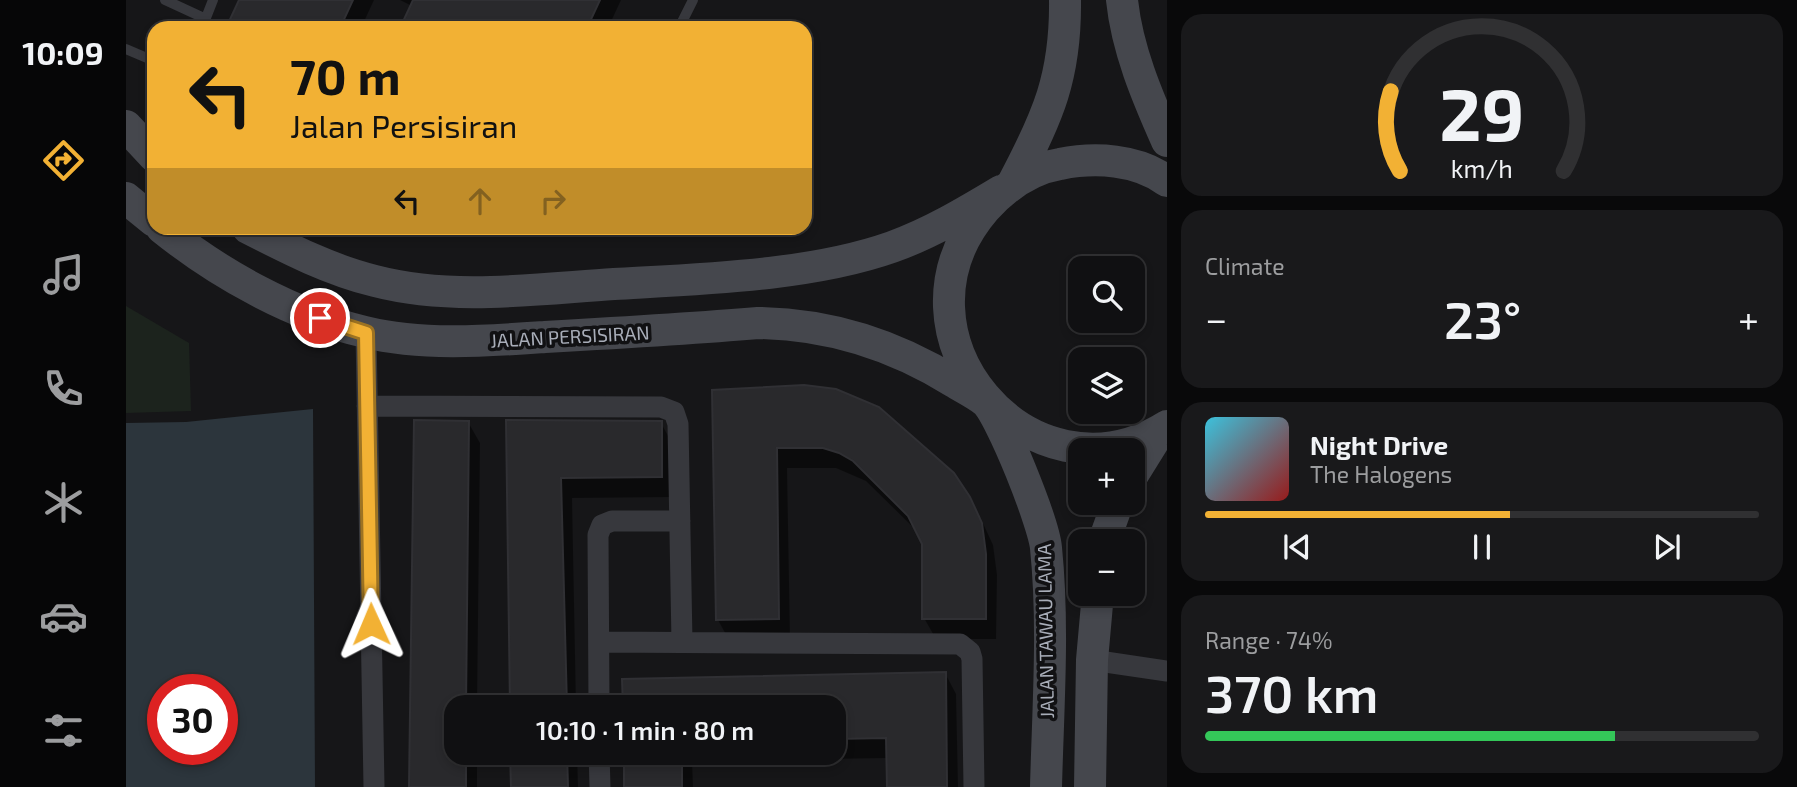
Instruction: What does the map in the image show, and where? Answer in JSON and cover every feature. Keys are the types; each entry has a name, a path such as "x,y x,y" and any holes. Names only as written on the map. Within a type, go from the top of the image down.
{"street":[{"path":"1065,0 1065,33 1059,81 1042,128 1007,187 970,227 952,270 949,318 961,363 987,403 1024,431 1069,446 1115,446 1163,428"},
{"path":"1122,0 1145,91 1167,141"},
{"path":"126,126 147,148"},
{"path":"261,235 296,253 375,281 450,291 668,281 809,266 891,247 929,232 1048,166 1087,159 1126,163 1167,181"},
{"path":"126,198 147,215"},
{"name":"JALAN PERSISIRAN","path":"171,235 188,249 278,300 320,318 366,333 412,338 496,340 792,323 832,330 896,351 987,403"},
{"path":"366,333 374,787"},
{"name":"JALAN TAWAU LAMA","path":"987,403 1037,508 1046,547 1049,669 1046,787"},
{"path":"367,406 668,409 674,412 678,424 682,642"},
{"path":"1145,456 1163,428"},
{"path":"599,695 598,536 603,525 612,521 680,521"},
{"path":"1090,787 1092,660 1097,606"},
{"path":"599,642 960,644 970,652 972,659 974,787"},
{"path":"1092,660 1167,671"},
{"path":"599,765 600,787"}],"lane":[{"path":"165,0 200,21"},
{"path":"204,21 213,0"},
{"path":"682,21 693,0"},
{"path":"126,49 147,58"}],"shaded area":[{"path":"126,306 189,343 191,411 126,413"},
{"path":"313,409 315,787 126,787 126,423 186,422"}],"building":[{"path":"239,0 353,0 343,21 229,21"},
{"path":"413,0 600,0 590,21 403,21"},
{"path":"804,385 836,389 879,407 954,473 970,497 982,523 986,554 986,619 922,619 922,544 908,516 853,461 839,453 823,448 777,448 779,619 716,620 712,390"},
{"path":"414,420 469,421 466,695 444,695 444,765 466,765 466,787 409,787"},
{"path":"506,420 662,421 662,477 561,478 567,695 510,695"},
{"path":"946,672 947,787 887,787 886,738 846,739 846,695 623,695 622,679"},
{"path":"510,765 567,765 568,787 511,787"},
{"path":"624,765 682,765 682,787 624,787"}],"route":[{"path":"320,318 366,333 371,624"}]}
